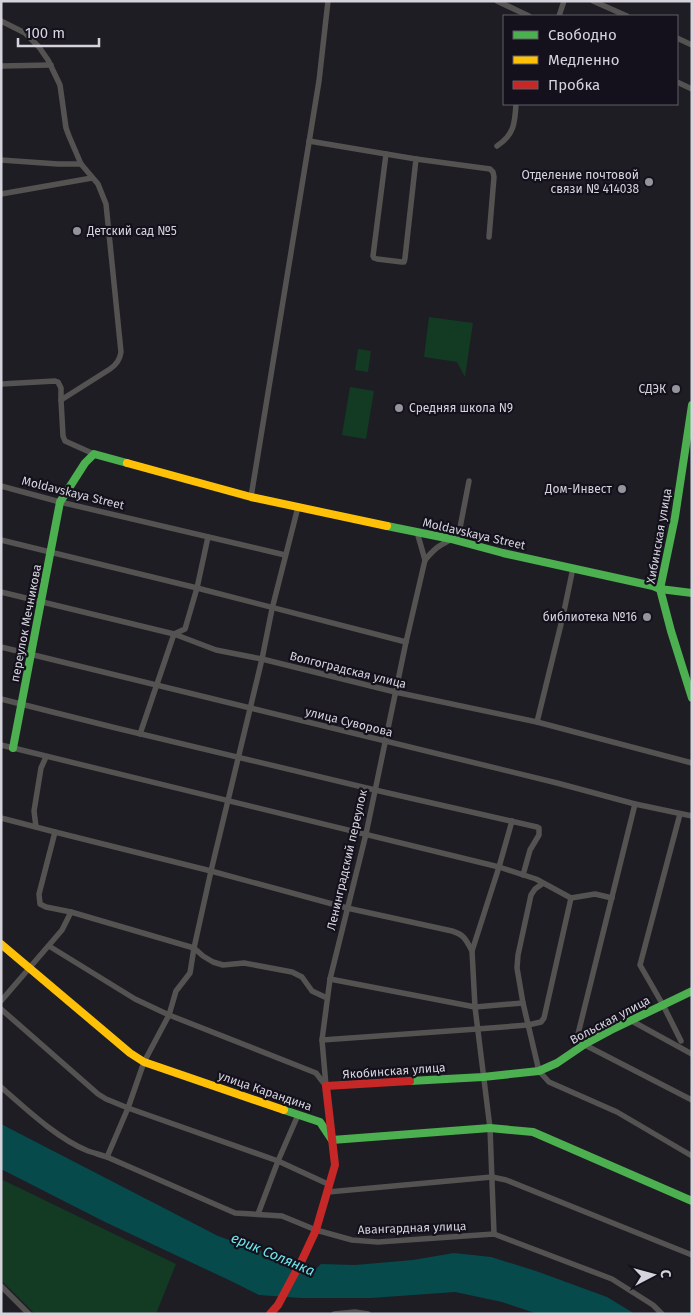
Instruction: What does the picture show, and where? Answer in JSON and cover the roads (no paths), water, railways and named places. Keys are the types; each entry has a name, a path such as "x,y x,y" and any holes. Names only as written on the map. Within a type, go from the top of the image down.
{"street":[{"path":"251,497 319,81 328,1"},
{"path":"497,1 527,15"},
{"path":"559,15 564,1"},
{"path":"593,1 625,15"},
{"path":"1,21 25,33 39,47 56,75 60,85 66,128 80,164 98,184 106,204 120,357 114,366 61,400"},
{"path":"678,38 692,45"},
{"path":"1,66 50,65"},
{"path":"678,82 692,89"},
{"path":"497,146 505,141 511,132 516,105"},
{"path":"309,141 492,170 494,177 489,237"},
{"path":"386,154 373,254 374,258 377,259 404,262 416,159"},
{"path":"1,160 80,164"},
{"path":"1,194 92,178"},
{"path":"1,384 58,382 61,388 64,439 94,454 85,463 60,502"},
{"name":"Хибинская улица","path":"692,405 675,518 660,589 692,698"},
{"name":"Moldavskaya Street","path":"94,454 251,497 417,532 660,589 692,593"},
{"path":"425,560 441,544 451,540 459,533 469,481"},
{"name":"Moldavskaya Street","path":"1,486 60,502 285,555"},
{"name":"переулок Мечникова","path":"13,748 60,502"},
{"path":"107,1157 128,1108 144,1062 169,1015 176,991 190,973 227,801 298,507"},
{"path":"417,532 425,560"},
{"path":"140,734 174,634 185,630 197,588 208,536"},
{"path":"1,540 406,642"},
{"name":"Ленинградский переулок","path":"270,1314 278,1305 316,1230 335,1166 322,1040 327,998 366,834 395,692 425,560"},
{"path":"537,722 573,568"},
{"name":"Волгоградская улица","path":"1,592 174,634 216,650 262,659 395,692 537,722 692,763"},
{"name":"улица Суворова","path":"1,647 557,783 635,804 692,816"},
{"path":"1,698 140,734 537,827 539,828 540,835 530,850 523,875"},
{"path":"1,745 499,868 536,879 570,898 595,894 612,898"},
{"path":"36,826 34,811 41,768 46,757"},
{"path":"635,804 577,1038 585,1045 692,1100"},
{"path":"680,814 640,964 664,1005 681,1041"},
{"path":"1,818 211,871 347,908 459,933 464,937 472,951"},
{"path":"494,1234 490,1128 477,1029 472,951 512,821"},
{"path":"55,832 39,894 40,904 194,948 213,962 223,965 244,963 292,972 302,977 312,991 327,998"},
{"path":"542,884 531,895 518,954 517,968 539,1071 549,1082 617,1112 692,1156"},
{"path":"322,1040 528,1025 541,1022 570,898"},
{"path":"1,1001 62,930 71,912"},
{"name":"улица Карандина","path":"1,944 130,1053 144,1062 320,1122 332,1140"},
{"name":"Якобинская улица","path":"49,946 135,999 169,1015 316,1073 326,1086 483,1077 539,1071"},
{"path":"330,979 475,1007 523,1003"},
{"name":"Вольская улица","path":"539,1071 547,1069 630,1020 692,991"},
{"path":"1,1009 106,1099 278,1161 329,1189 492,1177 506,1180 692,1255"},
{"path":"630,1020 692,1054"},
{"name":"Авангардная улица","path":"1,1087 32,1115 63,1137 88,1151 107,1157 235,1213 282,1216 316,1230 352,1240 378,1242 494,1234 612,1279 653,1305 662,1314"},
{"path":"258,1214 298,1115"},
{"path":"332,1140 490,1128 533,1132 692,1202"},
{"path":"1,1286 29,1314"},
{"path":"334,1314 356,1312 368,1314"}],"water":[{"name":"ерик Солянка","path":"1,1124 218,1236 261,1251 286,1257 293,1267 311,1274 321,1264 355,1265 413,1260 454,1253 491,1257 607,1297 635,1314 538,1314 502,1302 455,1292 371,1298 301,1298 259,1295 105,1222 1,1169"}],"place":[{"name":"Отделение почтовой связи № 414038","path":"649,182"},
{"name":"Детский сад №5","path":"77,231"},
{"name":"СДЭК","path":"676,389"},
{"name":"Средняя школа N9","path":"399,408"},
{"name":"Дом-Инвест","path":"622,489"},
{"name":"библиотека №16","path":"647,617"}]}
